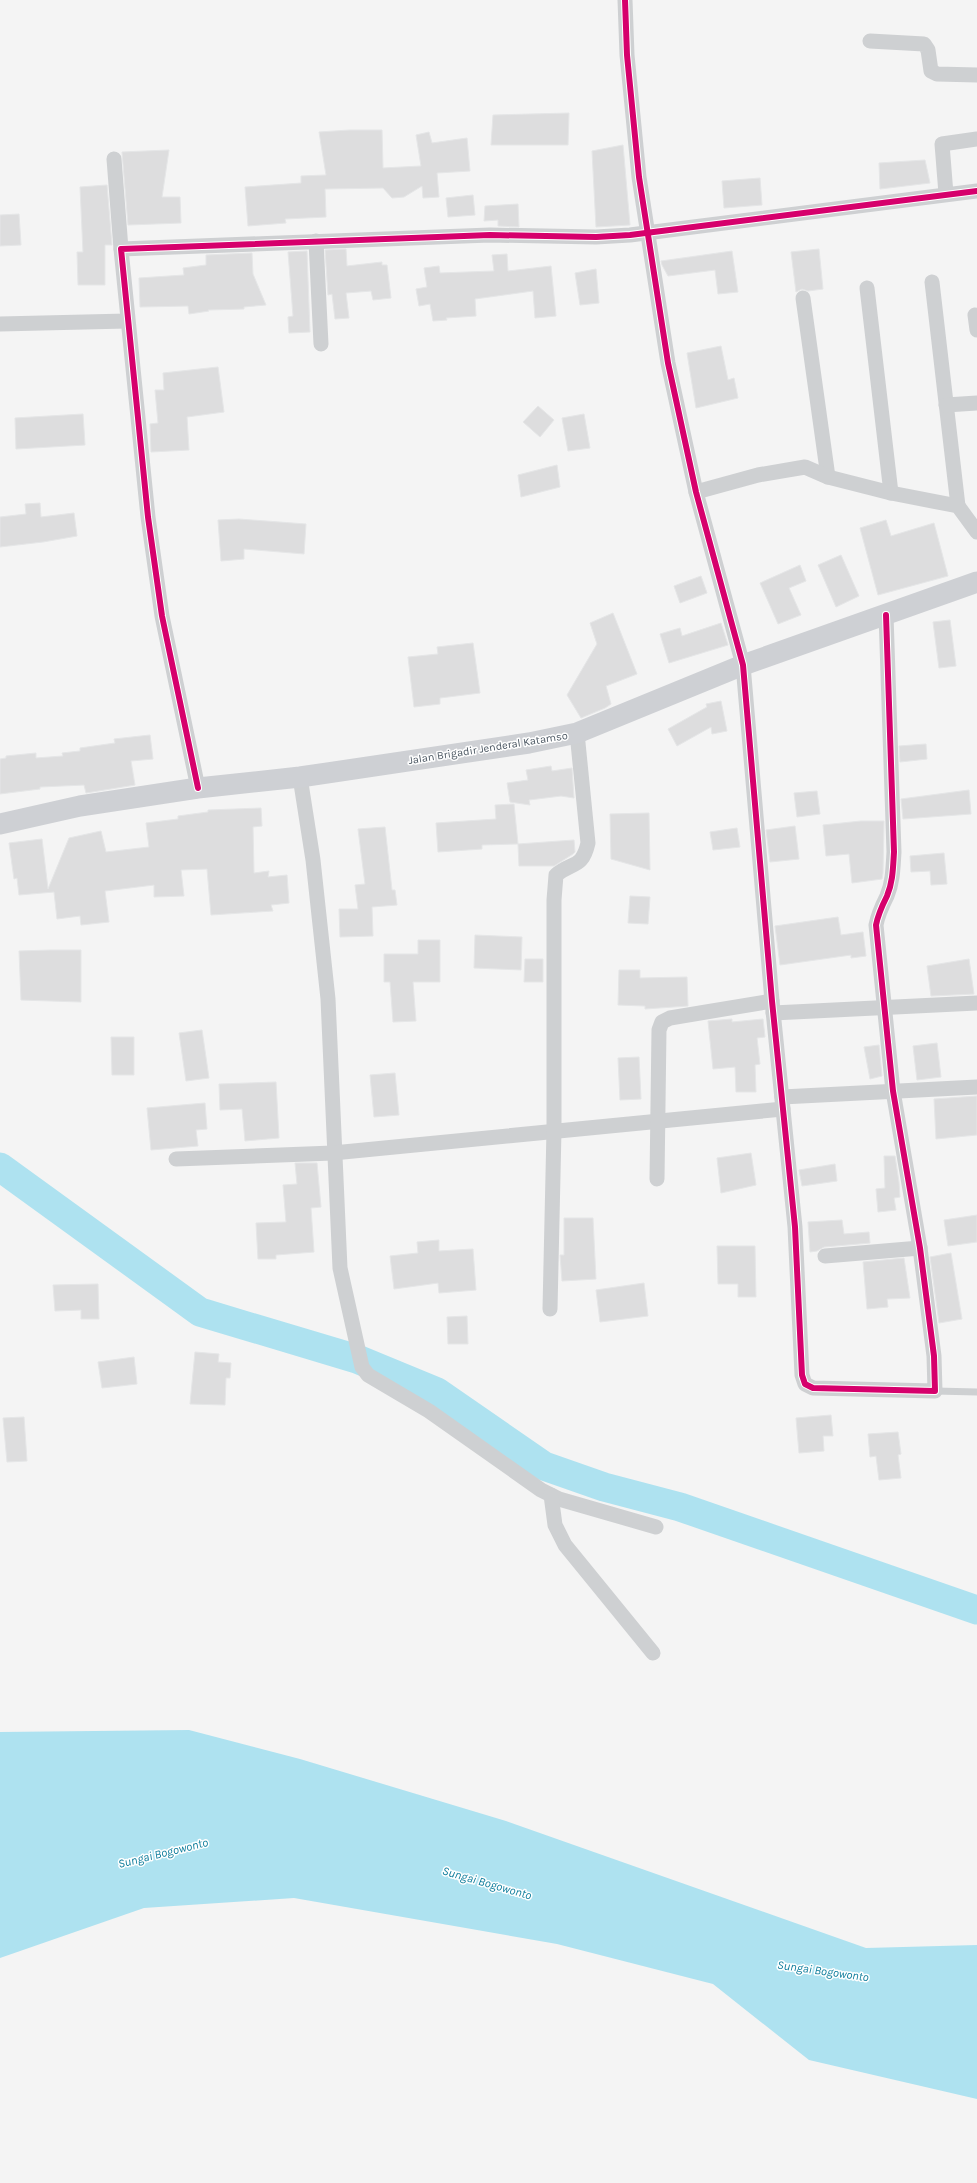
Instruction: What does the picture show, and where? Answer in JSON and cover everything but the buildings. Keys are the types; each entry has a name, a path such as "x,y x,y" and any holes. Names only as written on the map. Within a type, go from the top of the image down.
{"main road":[{"name":"Jalan Brigadir Jenderal Katamso","path":"0,824 80,806 198,788 300,777 529,743 577,733 743,665 977,582"}],"street":[{"path":"624,0 627,55 639,178 668,363 696,492 743,665 773,1007 795,1228 802,1375 805,1384 813,1388 935,1391 934,1356 920,1248 893,1091 876,925 878,912 887,895 892,877 894,852 886,615"},
{"path":"870,41 924,44 928,50 931,72 937,74 977,75"},
{"path":"946,194 942,144 977,139"},
{"path":"114,159 127,321 148,517 162,616 198,788"},
{"path":"121,249 490,235 596,237 977,191"},
{"path":"316,241 321,344"},
{"path":"932,282 958,506 977,532"},
{"path":"867,288 891,493"},
{"path":"803,298 828,477"},
{"path":"975,315 977,330"},
{"path":"0,324 127,321"},
{"path":"946,405 977,403"},
{"path":"696,492 758,475 805,467 828,477 891,493 958,506"},
{"path":"550,1309 554,1130 554,955 556,875 564,868 578,864 586,853 588,843 577,733"},
{"path":"300,777 312,860 328,999 333,1154 340,1268 362,1367 368,1375 429,1411 525,1480 551,1495 559,1499 656,1527"},
{"path":"657,1179 659,1030 662,1022 670,1018 773,1007 885,1008 977,1003"},
{"path":"176,1159 333,1154 554,1130 658,1121 782,1103 893,1091 977,1087"},
{"path":"825,1256 920,1248"},
{"path":"551,1495 554,1525 565,1545 653,1653"}],"lane":[{"path":"935,1391 977,1392"}],"water":[{"name":"Sungai Bogowonto","path":"189,1730 300,1759 506,1821 866,1948 977,1945 977,2099 809,2060 713,1984 557,1944 294,1898 144,1908 0,1958 0,1732"}],"waterway":[{"path":"0,1167 200,1312 357,1359 437,1392 544,1466 604,1487 680,1507 977,1610"}],"cycle path":[{"path":"625,0 627,55 639,177 668,363 696,492 743,665 772,1001 795,1227 802,1375 805,1384 813,1388 935,1391 934,1356 920,1248 893,1091 876,925 890,885 894,852 886,615"},
{"path":"198,788 162,616 148,517 121,249 490,235 596,237 630,235 977,191"}]}
